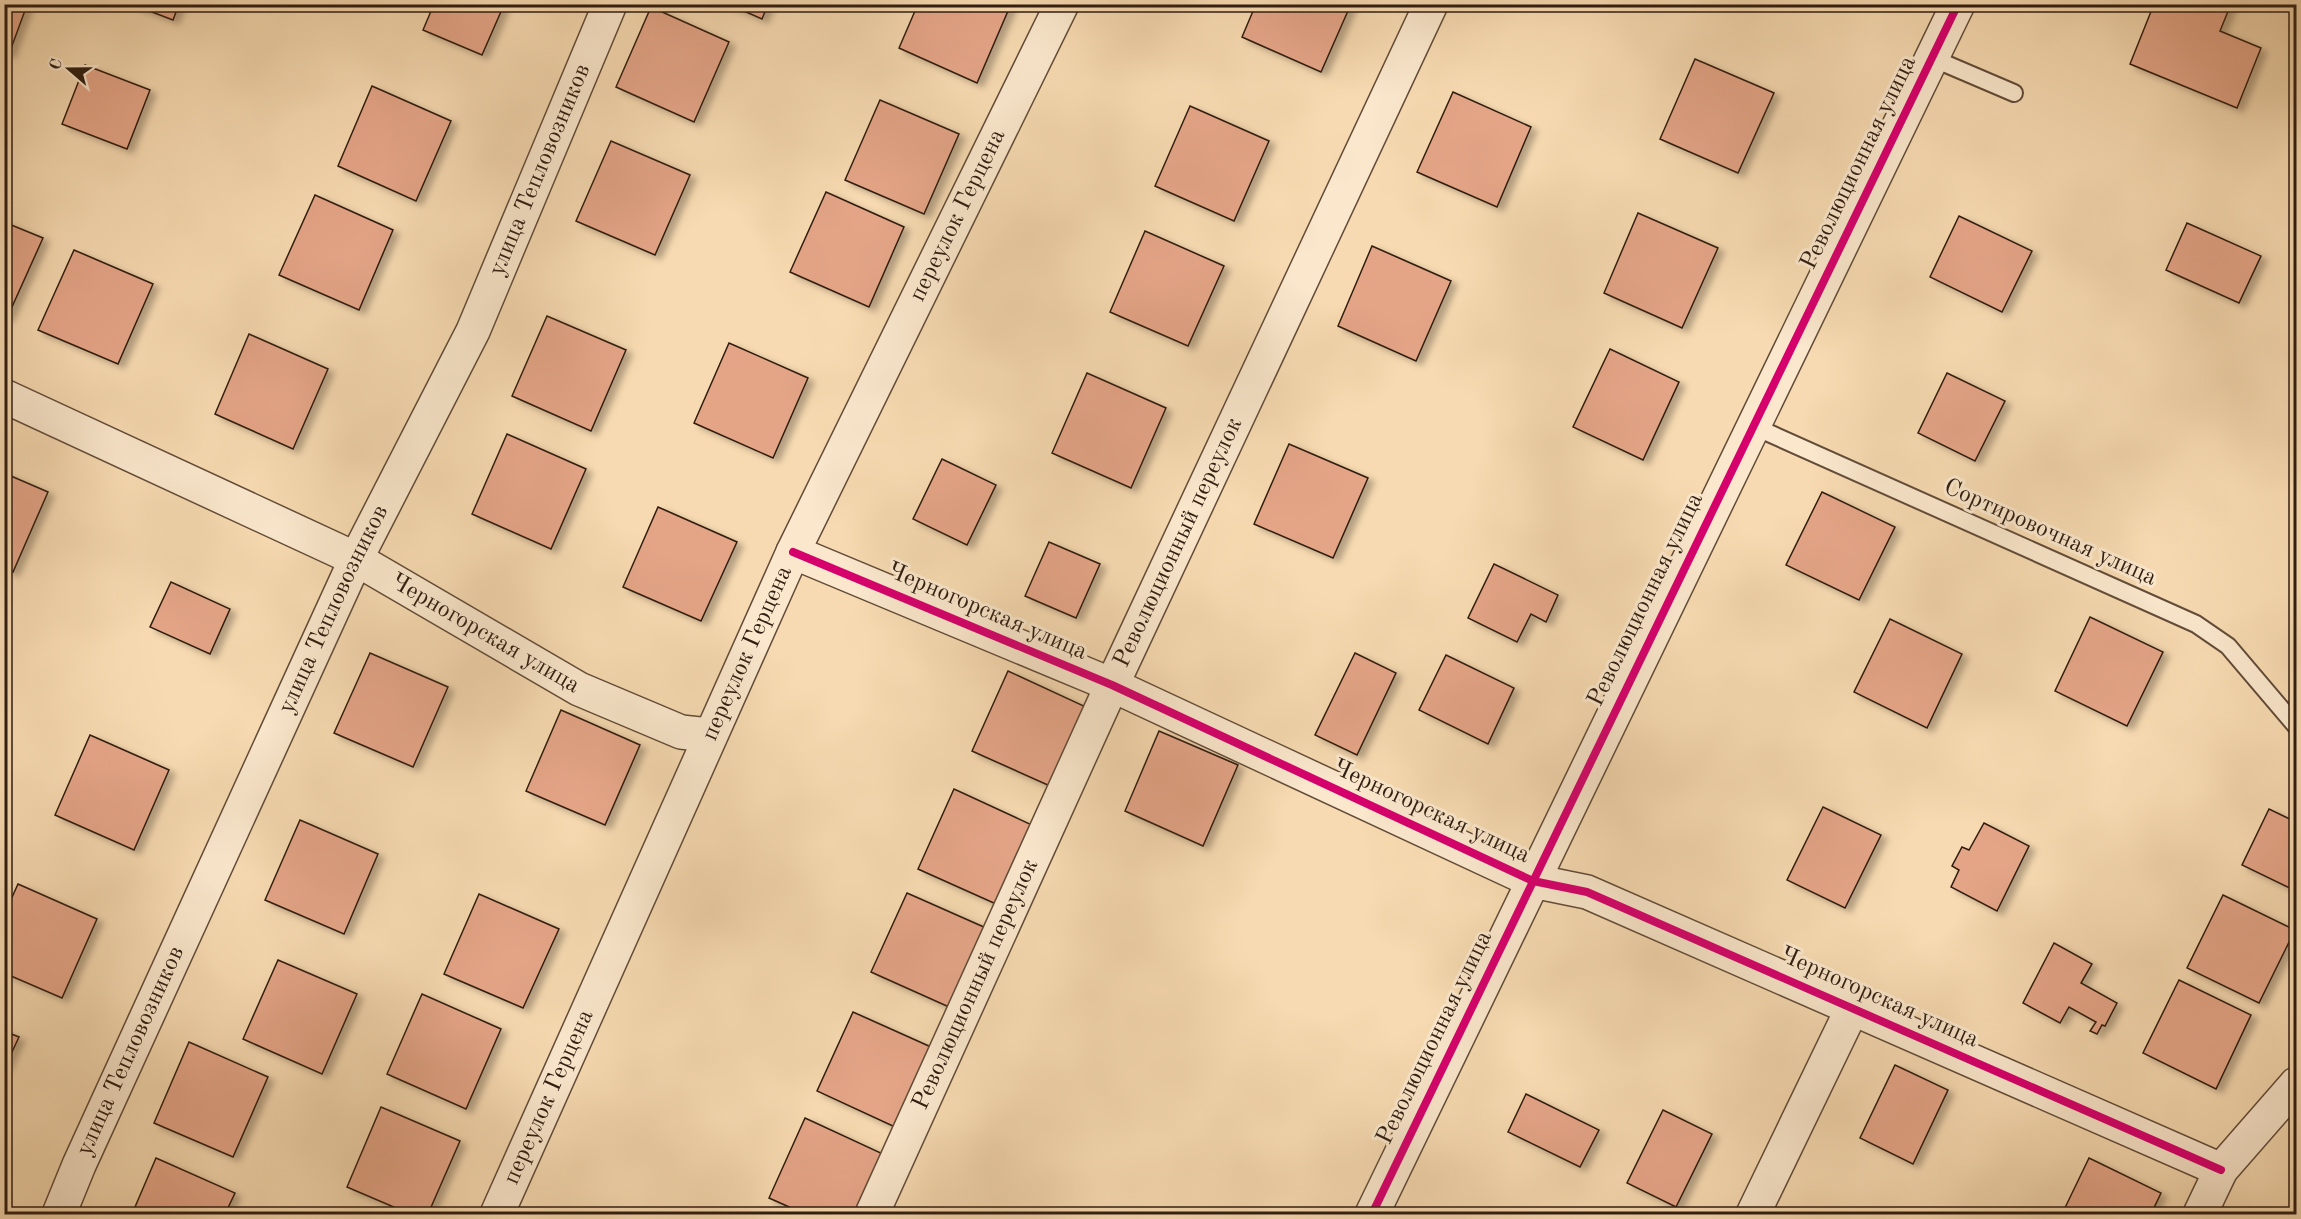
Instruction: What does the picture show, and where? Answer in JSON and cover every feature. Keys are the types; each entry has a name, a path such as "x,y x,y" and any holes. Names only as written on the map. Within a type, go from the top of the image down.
{"street":[{"name":"улица Тепловозников","path":"59,1215 89,1143 356,559 473,330 610,4"},
{"name":"переулок Герцена","path":"497,1215 709,735 793,552 1062,4"},
{"name":"Революционный переулок","path":"872,1215 1112,685 1431,4"},
{"name":"Революционная улица","path":"1372,1215 1958,4"},
{"name":"Черногорская улица","path":"4,396 356,559 579,689 681,732 709,735"},
{"name":"Черногорская улица","path":"793,552 1112,685 1533,881 1587,892 2220,1170"},
{"path":"1753,1215 1853,1007"},
{"path":"2200,1215 2220,1170 2296,1084"}],"lane":[{"path":"1932,58 2014,93"},
{"name":"Сортировочная улица","path":"1753,426 2196,624 2228,646 2296,726"}],"building":[{"path":"4,4 27,5 9,54 4,53"},
{"path":"131,4 179,4 173,20"},
{"path":"434,4 496,4 503,7 482,55 423,30"},
{"path":"728,4 768,4 762,19"},
{"path":"918,4 1011,4 977,83 899,48"},
{"path":"1256,4 1351,4 1321,72 1242,37"},
{"path":"2154,4 2231,4 2220,31 2261,48 2237,108 2130,64"},
{"path":"651,7 729,42 694,122 616,87"},
{"path":"1695,59 1774,93 1738,173 1660,139"},
{"path":"85,65 150,90 127,149 62,124"},
{"path":"372,86 451,121 416,201 338,166"},
{"path":"1453,92 1531,127 1497,207 1417,172"},
{"path":"880,100 959,134 924,214 845,180"},
{"path":"1190,106 1269,141 1234,221 1155,186"},
{"path":"611,141 690,175 655,255 576,221"},
{"path":"826,192 904,227 869,307 790,272"},
{"path":"315,195 393,230 359,310 279,275"},
{"path":"1638,213 1718,248 1682,328 1604,293"},
{"path":"1959,216 2032,251 2002,312 1930,277"},
{"path":"4,222 43,238 7,318 4,317"},
{"path":"2187,223 2261,256 2239,303 2166,270"},
{"path":"1145,231 1224,266 1188,346 1110,312"},
{"path":"1372,246 1451,281 1416,361 1338,326"},
{"path":"74,250 153,284 118,364 38,330"},
{"path":"547,316 626,350 591,431 512,396"},
{"path":"249,334 328,369 293,449 215,414"},
{"path":"729,343 808,378 773,458 694,423"},
{"path":"1610,349 1679,382 1643,460 1573,427"},
{"path":"1087,373 1166,408 1131,488 1052,453"},
{"path":"1947,373 2005,401 1975,461 1918,433"},
{"path":"507,434 586,469 551,549 472,514"},
{"path":"1289,444 1368,478 1333,558 1254,524"},
{"path":"942,459 996,485 967,545 913,519"},
{"path":"4,473 48,492 13,572 4,569"},
{"path":"1822,492 1895,527 1859,600 1786,565"},
{"path":"658,507 737,542 701,621 623,587"},
{"path":"1049,542 1100,564 1076,618 1025,596"},
{"path":"1494,564 1558,595 1546,622 1531,614 1517,642 1468,618"},
{"path":"171,582 230,609 210,654 150,627"},
{"path":"2090,617 2163,652 2127,726 2055,691"},
{"path":"1890,619 1962,654 1927,728 1854,692"},
{"path":"370,653 448,687 413,767 334,733"},
{"path":"1355,653 1396,673 1357,755 1315,735"},
{"path":"1446,655 1514,688 1488,744 1419,710"},
{"path":"1008,671 1086,707 1050,786 972,751"},
{"path":"561,710 640,745 605,825 526,791"},
{"path":"1159,731 1238,765 1203,846 1125,811"},
{"path":"90,735 169,770 134,850 55,815"},
{"path":"954,789 1032,825 996,904 918,869"},
{"path":"1823,807 1881,835 1845,908 1787,880"},
{"path":"2269,809 2296,822 2296,891 2242,865"},
{"path":"300,820 378,854 344,934 265,900"},
{"path":"1984,823 2029,846 1997,911 1951,887 1959,870 1952,866 1962,847 1969,850"},
{"path":"18,884 97,919 62,998 4,973 4,915"},
{"path":"907,893 986,928 949,1007 871,972"},
{"path":"479,894 559,929 523,1008 444,974"},
{"path":"2223,895 2295,930 2259,1003 2187,968"},
{"path":"2054,943 2092,964 2081,983 2117,1003 2105,1026 2102,1025 2097,1034 2090,1031 2096,1022 2069,1007 2060,1023 2023,1003"},
{"path":"278,960 357,994 322,1074 243,1039"},
{"path":"2179,980 2251,1015 2216,1089 2143,1053"},
{"path":"422,994 501,1029 466,1109 387,1074"},
{"path":"853,1012 931,1047 895,1127 817,1091"},
{"path":"4,1031 19,1037 4,1069"},
{"path":"189,1042 268,1077 233,1157 154,1123"},
{"path":"1895,1065 1948,1090 1913,1164 1860,1138"},
{"path":"1526,1094 1599,1130 1580,1167 1508,1132"},
{"path":"381,1107 460,1141 428,1214 410,1214 347,1187"},
{"path":"1663,1110 1712,1134 1676,1207 1627,1183"},
{"path":"805,1118 883,1154 856,1214 805,1214 769,1198"},
{"path":"156,1158 235,1193 225,1214 132,1214"},
{"path":"2089,1158 2161,1193 2151,1214 2062,1214"}],"cycle path":[{"path":"1372,1214 1958,4"},
{"path":"793,552 1112,685 1533,881 1587,892 2221,1170"}]}
